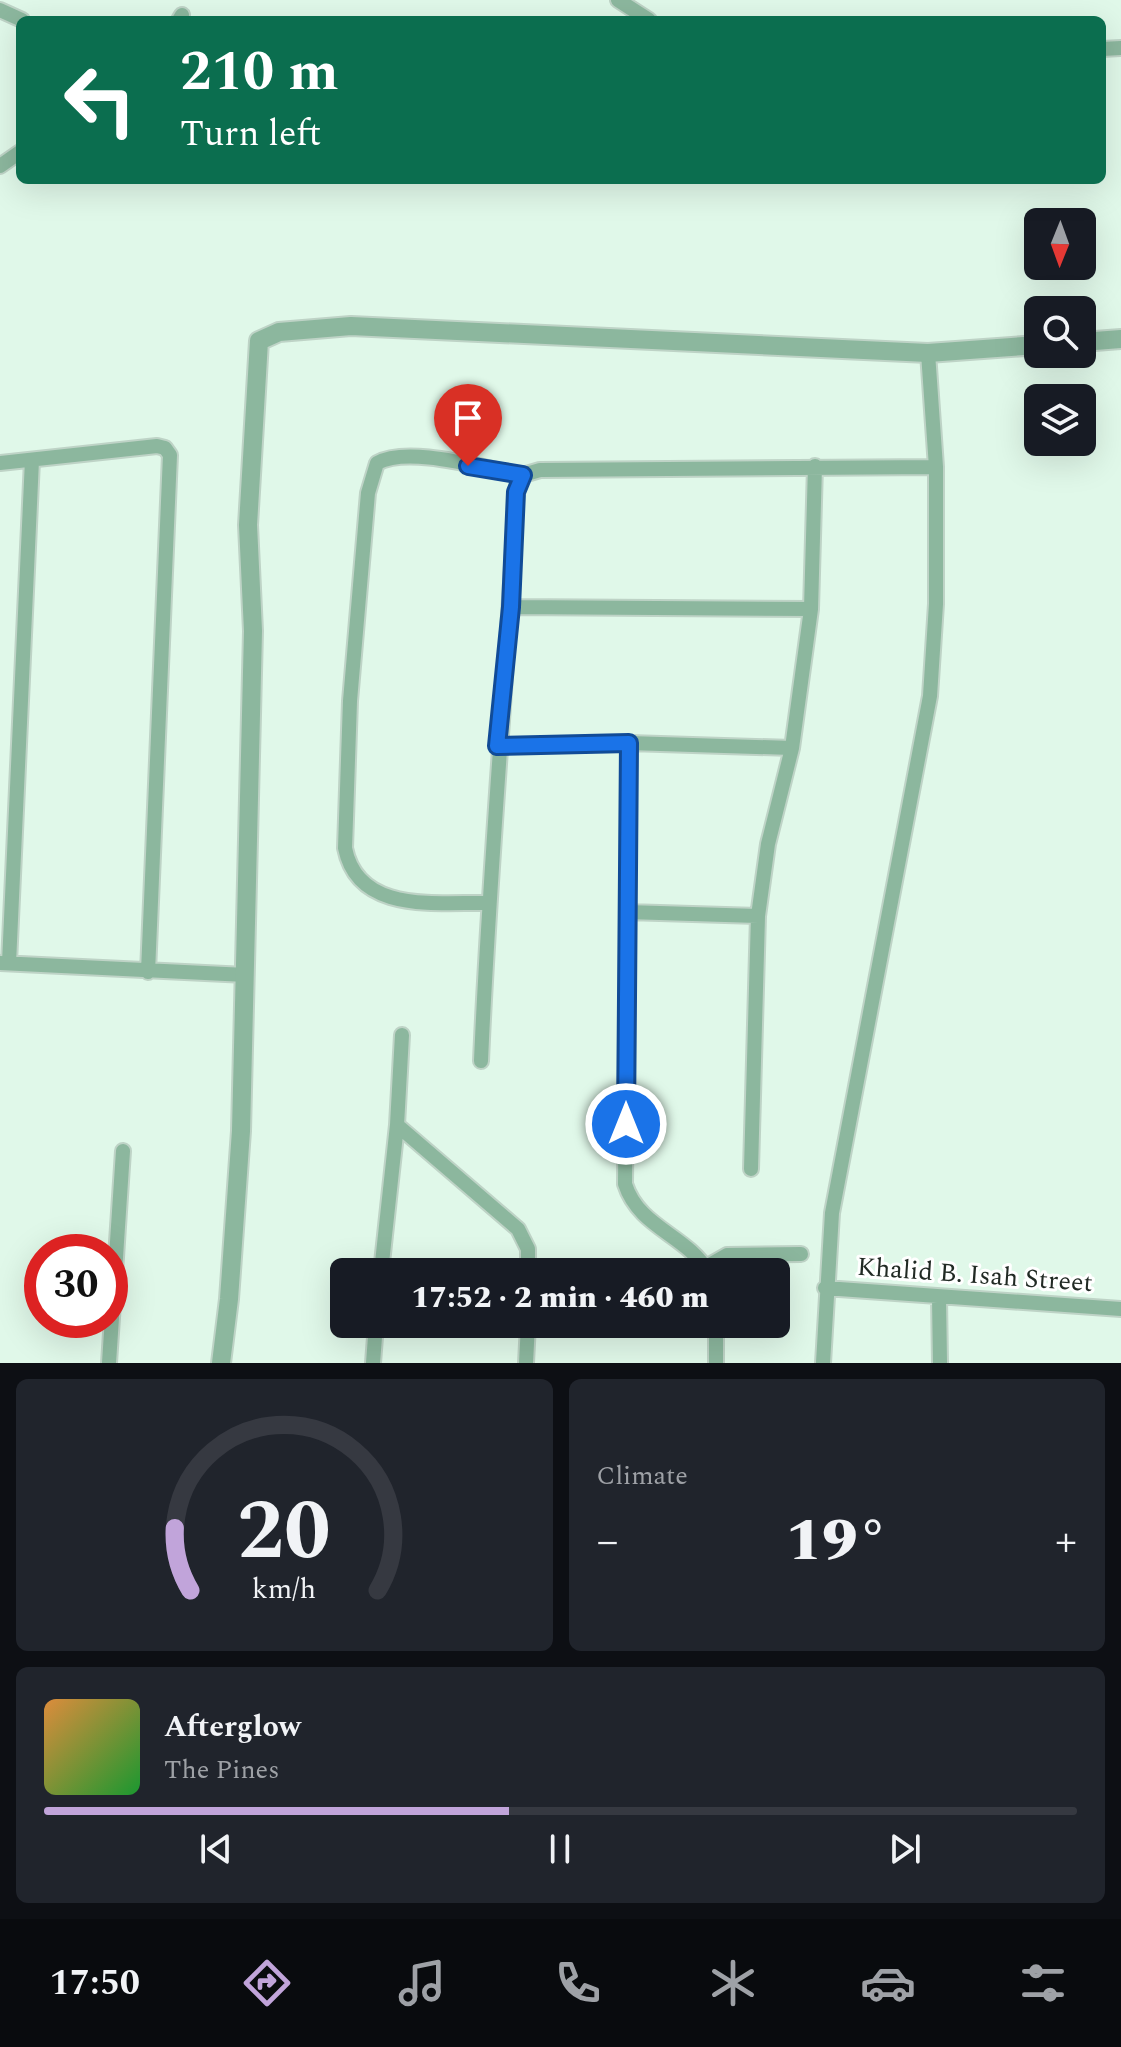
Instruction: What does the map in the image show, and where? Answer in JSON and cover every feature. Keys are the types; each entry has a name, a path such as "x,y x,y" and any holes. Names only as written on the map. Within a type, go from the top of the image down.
{"street":[{"path":"618,0 643,16"},
{"path":"221,1363 229,1299 241,1131 253,618 248,525 259,341 279,332 351,326 928,353 1024,346"},
{"path":"1096,341 1121,339"},
{"path":"823,1363 825,1288 844,1141 913,798 930,696 936,604 936,467 928,353"},
{"path":"0,463 157,446 165,448 170,455 148,972"},
{"path":"488,903 400,901 360,881 348,864 345,848 351,687 368,493 377,463 391,455 412,456 523,475 540,470 936,467"},
{"path":"32,460 4,963 246,975"},
{"path":"751,1169 758,916 768,844 792,748 811,609 815,466"},
{"path":"481,1061 497,746 511,607 516,492 523,475"},
{"path":"511,607 811,609"},
{"path":"497,746 629,743 792,748"},
{"path":"629,743 625,1184 630,1200 645,1218 693,1258"},
{"path":"627,912 758,916"},
{"path":"383,1258 397,1125 402,1035"},
{"path":"397,1125 518,1229 528,1249 528,1258"},
{"path":"109,1363 123,1151"},
{"path":"723,1258 727,1255 801,1254"},
{"name":"Khalid B. Isah Street","path":"825,1288 1121,1309"},
{"path":"939,1298 940,1363"},
{"path":"373,1363 375,1338"},
{"path":"526,1363 527,1338"},
{"path":"716,1338 716,1363"}],"route":[{"path":"468,466 523,475 516,492 511,607 497,746 629,743 626,1124"}]}
